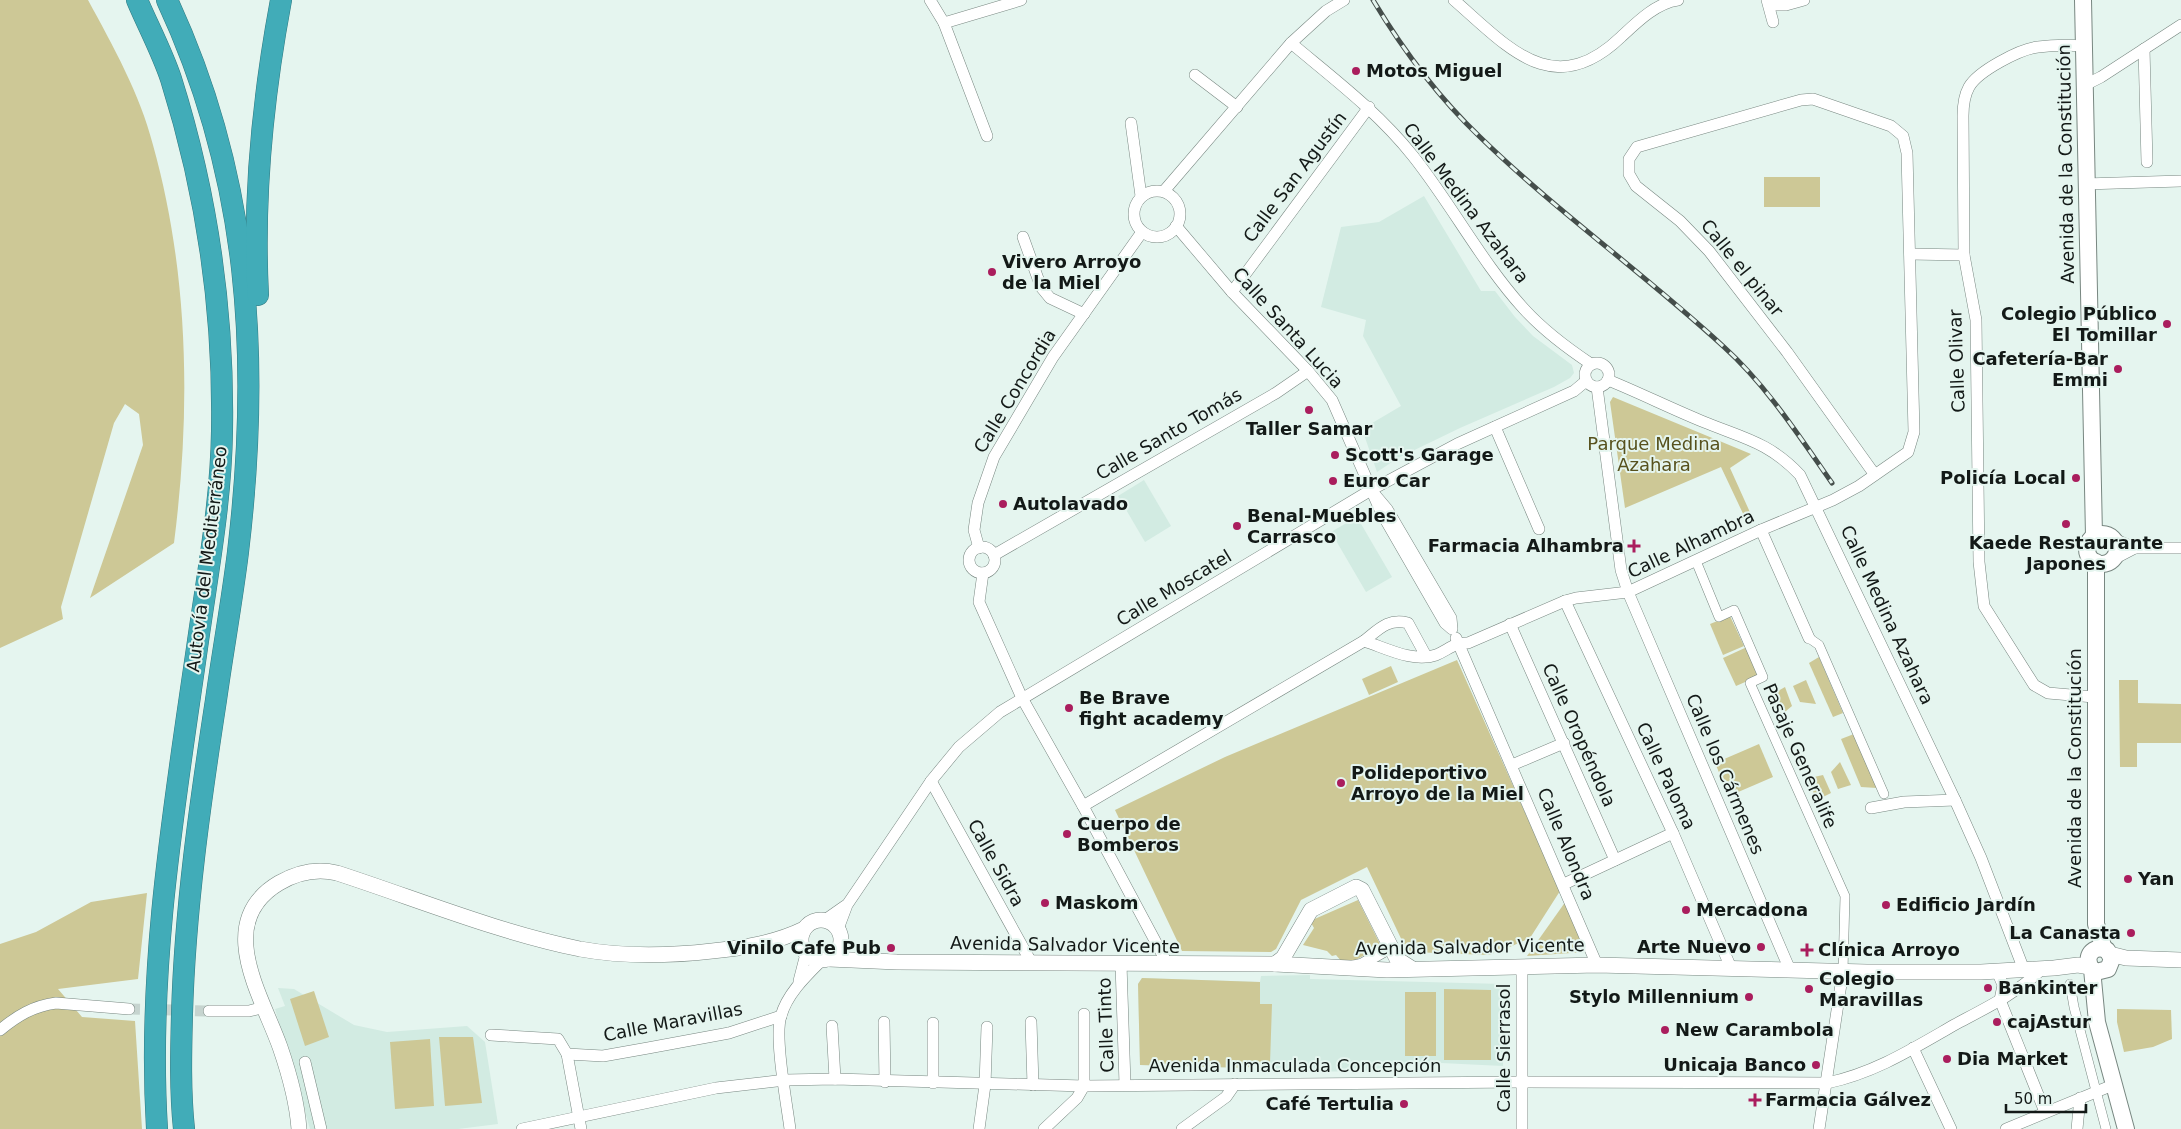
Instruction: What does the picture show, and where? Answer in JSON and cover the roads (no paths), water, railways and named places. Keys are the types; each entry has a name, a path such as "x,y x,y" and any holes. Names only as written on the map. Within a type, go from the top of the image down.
{"highway":[{"path":"124,0 166,99 187,135"},
{"name":"Autovía del Mediterráneo","path":"137,0 170,76 199,179 217,304 221,350 222,432 218,504 169,840 161,914 154,1033 157,1129"},
{"name":"Autovía del Mediterráneo","path":"168,0 200,78 228,178 244,280 250,382 246,480 238,554 210,741 188,910 182,1034 181,1102 184,1129"},
{"path":"250,382 260,336 258,226 262,142 271,60 281,0"}],"main road":[{"name":"Avenida de la Constitución","path":"2083,0 2085,184 2094,508 2105,536"},
{"path":"2105,536 2118,548 2106,562 2092,559 2087,550 2090,540 2105,536"},
{"name":"Avenida de la Constitución","path":"2106,562 2095,586 2096,924 2100,960 2095,995 2097,1022 2113,1085"},
{"path":"2113,1085 2126,1129"}],"street":[{"path":"930,0 944,23 987,136"},
{"path":"944,23 1021,0"},
{"path":"1164,192 1291,43 1326,11 1344,0"},
{"path":"1454,0 1526,59 1543,66 1560,67 1592,60 1608,50 1639,20 1660,6 1678,0"},
{"path":"1773,22 1768,2 1786,5 1804,0"},
{"path":"2085,85 2101,77 2181,25"},
{"name":"Calle Medina Azahara","path":"1291,43 1368,107 1413,156 1523,309 1554,338 1591,364"},
{"name":"Calle Olivar","path":"2084,46 2035,47 1997,64 1982,73 1970,86 1964,103 1963,116 1964,255 1976,320 1979,562 1984,606 2034,685 2048,693 2094,697"},
{"path":"2144,49 2147,162"},
{"path":"1195,75 1237,107"},
{"name":"Calle el pinar","path":"1801,100 1822,101 1891,126 1903,136 1907,153 1910,254 1914,432 1912,444 1908,452 1875,475 1787,352 1709,251 1680,221 1636,186 1629,174 1629,159 1637,147 1801,100"},
{"name":"Calle San Agustín","path":"1232,292 1368,107"},
{"path":"1131,123 1142,196"},
{"path":"2085,184 2181,181"},
{"path":"1156,190 1164,192 1177,202 1180,210 1176,226 1163,236 1155,237 1142,232 1134,218 1134,210 1142,196 1156,190"},
{"name":"Calle Santa Lucia","path":"1176,226 1232,292 1308,371 1332,400 1371,490"},
{"name":"Calle Concordia","path":"979,548 974,530 978,503 994,456 1053,357 1142,232"},
{"path":"1024,237 1041,287 1050,298 1084,314"},
{"path":"1910,254 1964,255"},
{"path":"1598,363 1605,366 1609,372 1608,380 1604,385 1597,387 1586,381 1586,370 1591,364 1598,363"},
{"name":"Calle Santo Tomás","path":"994,555 1276,393 1308,371"},
{"name":"Calle Medina Azahara","path":"1608,380 1703,422 1757,442 1784,458 1800,475 1955,800 1984,867 2024,970"},
{"name":"Calle Moscatel","path":"840,935 847,905 931,781 959,747 1000,712 1360,499 1371,490 1495,427 1574,391 1586,381"},
{"name":"Calle los Cármenes","path":"1597,387 1621,570 1628,592 1790,970"},
{"path":"1495,427 1539,529"},
{"name":"Calle Alhambra","path":"1426,656 1435,655 1459,642 1468,643 1565,601 1628,592 1761,530 1816,508 1875,475"},
{"name":"Calle Alondra","path":"1371,490 1381,512 1435,606 1459,642 1598,965"},
{"path":"1761,530 1810,638 1819,645 1884,794"},
{"path":"2105,536 2135,548 2181,548"},
{"path":"983,574 975,571 969,560 972,552 979,548 988,549 994,555 994,567 983,574 979,602 1022,698 1083,806 1168,965"},
{"path":"2106,562 2135,548"},
{"name":"Pasaje Generalife","path":"1696,560 1719,616 1734,610 1762,677 1750,683 1845,896 1843,971"},
{"name":"Calle Paloma","path":"1565,601 1673,833 1731,968"},
{"path":"1083,806 1364,641 1387,623 1396,620 1408,623 1426,656 1412,657 1364,641"},
{"name":"Calle Oropéndola","path":"1510,624 1615,860"},
{"path":"1512,765 1564,743"},
{"name":"Calle Sidra","path":"931,781 1031,962"},
{"path":"1872,808 1904,802 1955,800"},
{"path":"1564,884 1673,833"},
{"path":"299,1129 289,1076 245,953 246,928 256,906 273,887 302,872 324,870 337,873 515,931 581,949 660,956 778,940 804,929 813,922 824,920 840,935 848,951 862,959"},
{"path":"1274,964 1283,958 1311,910 1356,887 1362,890 1390,948 1400,962 1411,968"},
{"name":"Calle Moscatel","path":"824,920 847,905"},
{"path":"790,1129 780,1040 781,1016 798,985 805,953 801,940 804,929"},
{"path":"798,985 826,959 838,952 840,935"},
{"path":"752,945 805,953 826,959"},
{"path":"1349,967 1362,964 1390,948"},
{"name":"Avenida Salvador Vicente","path":"826,959 862,959 897,962 1168,965 1274,964 1387,970 1598,965 1843,971 1998,971 2042,969 2100,960 2181,960"},
{"name":"Calle Tinto","path":"1121,964 1125,1084"},
{"name":"Calle Sierrasol","path":"1522,966 1522,1129"},
{"name":"Avenida Inmaculada Concepción","path":"522,1129 580,1123 716,1088 785,1080 835,1079 985,1085 1084,1086 1125,1084 1521,1082 1827,1083 1873,1070 2000,1000 2026,984 2042,969"},
{"path":"1819,1129 1843,971"},
{"path":"1998,971 2003,984 2000,1000 2045,1112"},
{"path":"2070,984 2106,1129"},
{"path":"0,1030 20,1015 44,1004 56,1003 129,1009"},
{"path":"209,1011 249,1010 264,1007"},
{"path":"1044,1129 1077,1098 1084,1086 1084,1014"},
{"name":"Calle Maravillas","path":"567,1054 604,1056 639,1050 729,1033 781,1016"},
{"path":"884,1022 886,1082"},
{"path":"1031,1022 1033,1085"},
{"path":"933,1023 933,1083"},
{"path":"832,1026 835,1079"},
{"path":"979,1129 985,1085 986,1027"},
{"path":"491,1035 558,1039 567,1054 580,1123"},
{"path":"1913,1048 1951,1129"},
{"path":"305,1062 321,1129"},
{"path":"1182,1129 1226,1097 1235,1084"},
{"path":"2006,1129 2113,1085"},
{"path":"2077,1129 2080,1098"}],"tunnel":[{"path":"129,1009 209,1011"}],"railway":[{"path":"1373,0 1396,37 1422,72 1465,122 1509,165 1694,320 1740,362 1782,412 1832,483"}],"place":[{"name":"Motos Miguel","path":"1356,71"},
{"name":"Vivero Arroyo de la Miel","path":"992,272"},
{"name":"Colegio Público El Tomillar","path":"2167,324"},
{"name":"Cafetería-Bar Emmi","path":"2118,369"},
{"name":"Taller Samar","path":"1309,410"},
{"name":"Scott's Garage","path":"1335,455"},
{"name":"Policía Local","path":"2076,478"},
{"name":"Euro Car","path":"1333,481"},
{"name":"Autolavado","path":"1003,504"},
{"name":"Kaede Restaurante Japones","path":"2066,524"},
{"name":"Benal-Muebles Carrasco","path":"1237,526"},
{"name":"Farmacia Alhambra","path":"1634,546"},
{"name":"Be Brave fight academy","path":"1069,708"},
{"name":"Polideportivo Arroyo de la Miel","path":"1341,783"},
{"name":"Cuerpo de Bomberos","path":"1067,834"},
{"name":"Yan","path":"2128,879"},
{"name":"Maskom","path":"1045,903"},
{"name":"Edificio Jardín","path":"1886,905"},
{"name":"Mercadona","path":"1686,910"},
{"name":"La Canasta","path":"2131,933"},
{"name":"Arte Nuevo","path":"1761,947"},
{"name":"Vinilo Cafe Pub","path":"891,948"},
{"name":"Clínica Arroyo","path":"1807,950"},
{"name":"Bankinter","path":"1988,988"},
{"name":"Colegio Maravillas","path":"1809,989"},
{"name":"Stylo Millennium","path":"1749,997"},
{"name":"cajAstur","path":"1997,1022"},
{"name":"New Carambola","path":"1665,1030"},
{"name":"Dia Market","path":"1947,1059"},
{"name":"Unicaja Banco","path":"1816,1065"},
{"name":"Farmacia Gálvez","path":"1755,1100"},
{"name":"Café Tertulia","path":"1404,1104"}],"park label":[{"name":"Parque Medina Azahara","path":"1654,454"}]}
